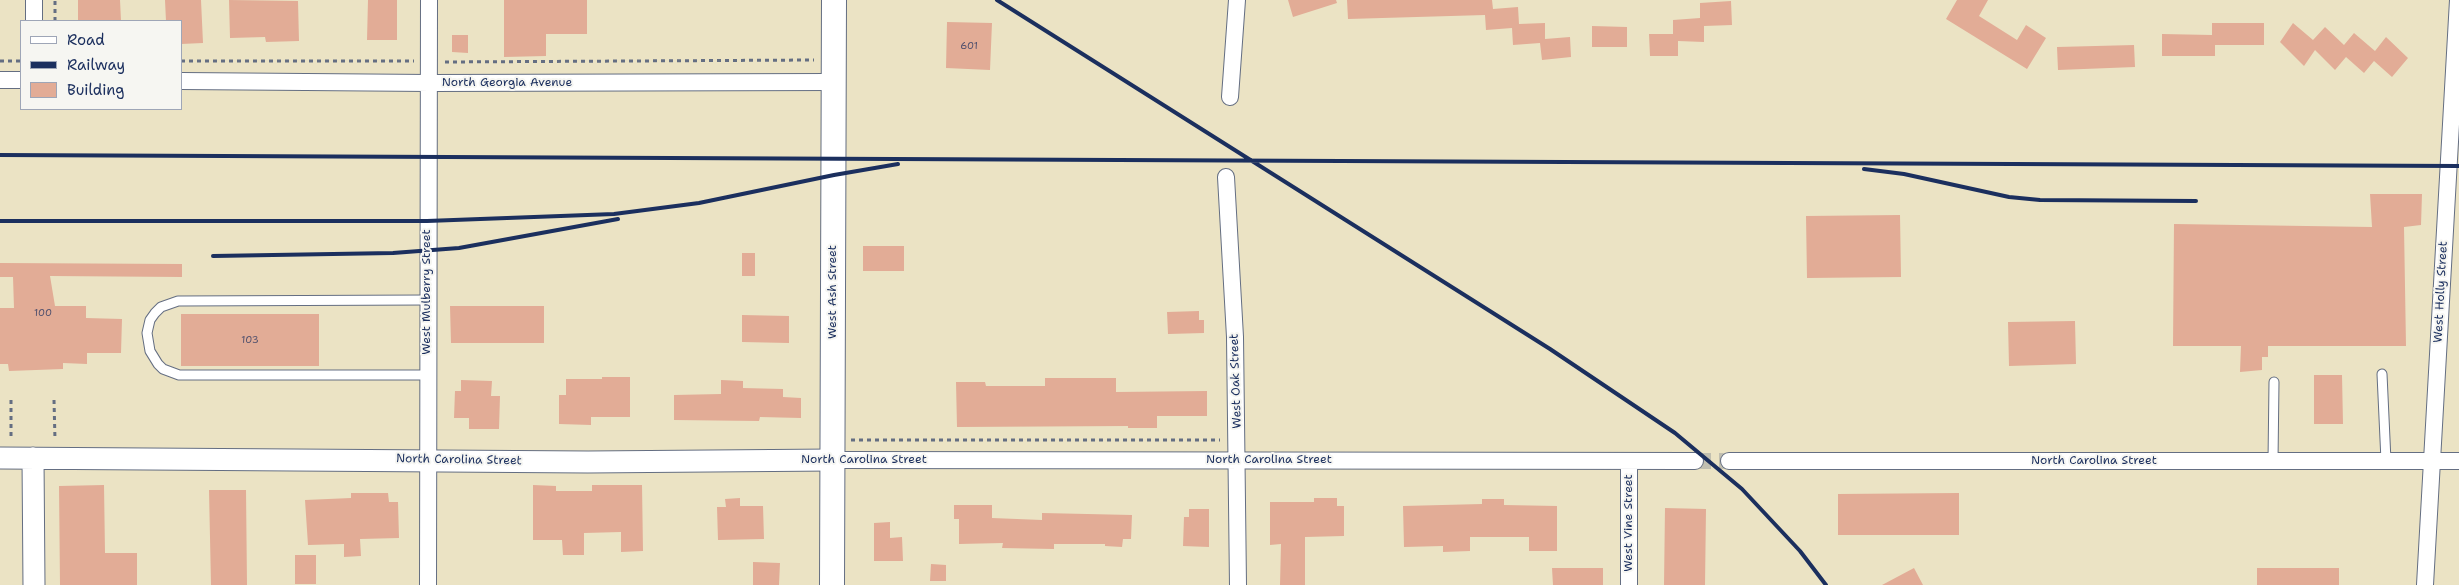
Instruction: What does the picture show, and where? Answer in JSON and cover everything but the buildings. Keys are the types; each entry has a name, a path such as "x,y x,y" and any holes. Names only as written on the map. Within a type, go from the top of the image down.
{"main road":[{"name":"West Ash Street","path":"832,585 839,450 832,82 834,0"}],"street":[{"path":"34,0 34,20"},
{"name":"West Mulberry Street","path":"428,585 427,157 430,83 429,0"},
{"path":"1230,97 1237,0"},
{"name":"West Holly Street","path":"2425,585 2456,94 2458,0"},
{"path":"0,80 20,80"},
{"name":"North Georgia Avenue","path":"182,81 430,83 832,82"},
{"name":"West Oak Street","path":"1226,177 1235,337 1238,460 1238,585"},
{"name":"North Carolina Street","path":"6,451 34,458 428,459 588,462 839,450 1238,460 1695,461"},
{"path":"34,458 34,585"},
{"name":"West Vine Street","path":"1628,461 1630,585"},
{"name":"North Carolina Street","path":"1730,461 2459,461"}],"lane":[{"path":"427,300 178,301 161,307 155,312 150,320 147,333 150,351 158,364 163,370 179,376 428,375"},
{"path":"2382,374 2386,461"},
{"path":"2273,461 2274,382"}],"path":[{"path":"55,0 55,20"},
{"path":"441,62 820,60"},
{"path":"0,61 20,61"},
{"path":"182,61 417,61"},
{"path":"6,451 11,400"},
{"path":"54,400 55,443"},
{"path":"839,450 1220,440"}],"tunnel":[{"path":"1695,461 1729,461"}],"railway":[{"path":"997,0 1550,349 1675,433 1742,489 1800,551 1826,585"},
{"path":"0,155 2459,166"},
{"path":"0,221 427,221 614,214 699,203 834,175 898,164"},
{"path":"1864,169 1904,174 2009,197 2040,200 2196,201"},
{"path":"213,256 393,253 459,248 618,219"}]}
